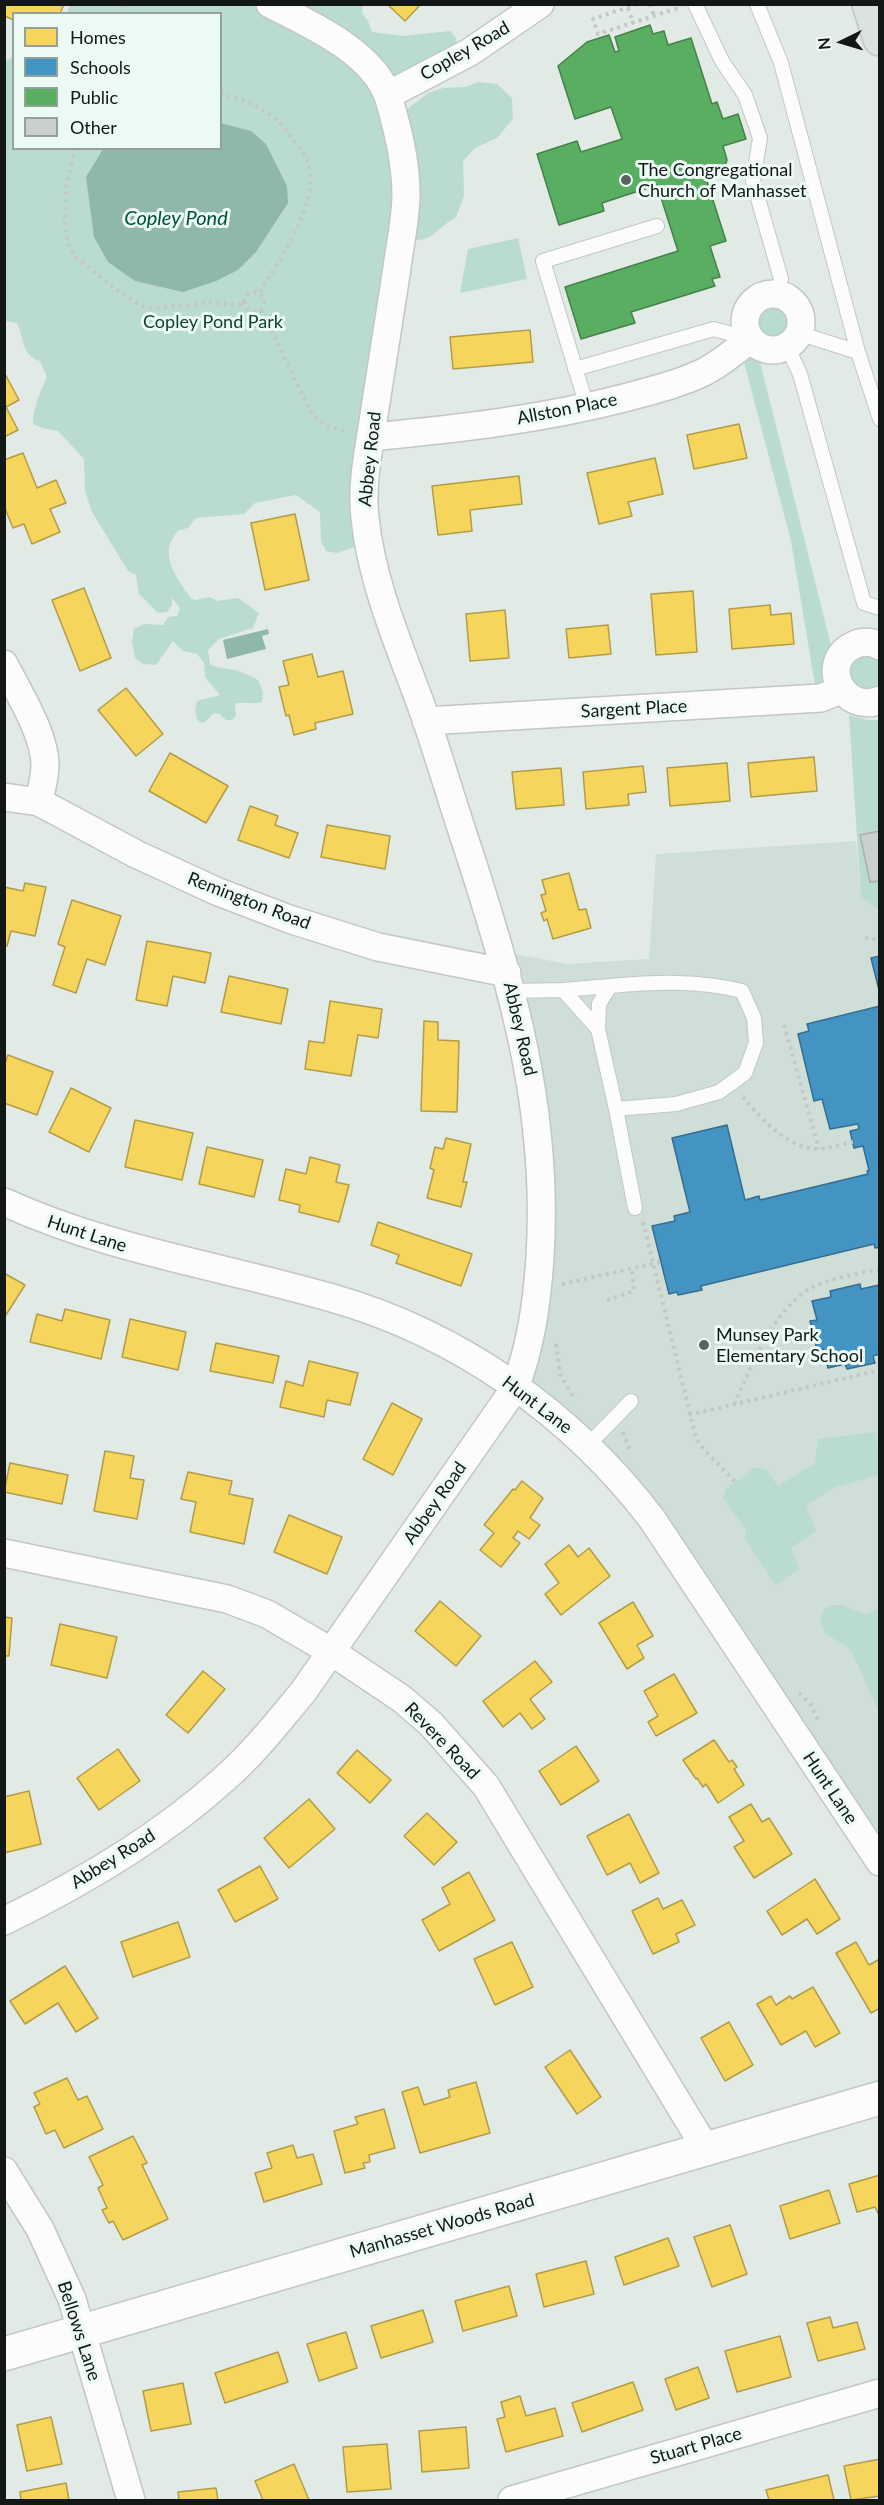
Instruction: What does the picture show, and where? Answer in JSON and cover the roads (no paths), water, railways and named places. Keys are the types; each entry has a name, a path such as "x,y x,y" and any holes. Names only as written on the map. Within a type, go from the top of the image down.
{"main road":[{"path":"869,4 879,39"}],"street":[{"name":"Abbey Road","path":"4,1921 116,1859 172,1822 224,1779 264,1738 303,1692 332,1652 515,1388 526,1358 536,1308 542,1205 540,1146 527,1056 509,982 426,721 371,559 364,495 406,199 403,157 388,95 378,78 364,62 337,40 270,4"},
{"name":"Copley Road","path":"388,95 470,52 540,4"},
{"path":"778,295 786,297 797,309 800,324 793,340 771,350 763,348 750,339 745,321 747,311 760,297 778,295"},
{"name":"Allston Place","path":"371,437 458,429 587,407 653,390 704,372 727,358 750,339"},
{"path":"879,645 866,642 847,649 836,666 839,687 854,701 864,703 879,700"},
{"path":"4,664 39,735 45,756 45,777 39,802"},
{"name":"Sargent Place","path":"426,721 821,698 833,693 839,687"},
{"name":"Remington Road","path":"4,797 39,802 136,854 216,891 289,919 378,947 509,982"},
{"name":"Hunt Lane","path":"4,1202 35,1217 134,1249 332,1298 407,1324 464,1353 558,1419 588,1445 629,1489 652,1519 879,1862"},
{"name":"Revere Road","path":"4,1553 227,1599 267,1614 332,1652 402,1699 431,1724 486,1786 706,2150"},
{"name":"Manhasset Woods Road","path":"4,2354 879,2098"},
{"name":"Bellows Lane","path":"4,2171 40,2229 72,2299 131,2500"},
{"name":"Stuart Place","path":"512,2500 879,2393"}],"lane":[{"path":"695,4 722,61 745,95 760,138 753,181 781,279 778,295"},
{"path":"757,4 781,63 858,352 879,419"},
{"path":"587,407 543,261 657,226"},
{"path":"575,369 714,329 750,339"},
{"path":"858,352 793,340 800,374 864,603 879,608"},
{"path":"509,982 563,990 660,982 714,984 742,991 754,1018 756,1043 745,1073 719,1092 676,1104 616,1110"},
{"path":"610,986 599,1004 598,1029 635,1208"},
{"path":"563,990 598,1029"},
{"path":"588,1445 631,1401"}],"water":[{"name":"Copley Pond","path":"222,123 251,131 266,144 287,186 288,203 256,252 238,270 216,281 183,292 135,281 108,262 94,237 86,177 102,150 222,150"},
{"path":"268,629 269,634 262,636 266,649 227,659 223,640"}],"place":[{"name":"The Congregational Church of Manhasset","path":"626,180"},
{"name":"Munsey Park Elementary School","path":"704,1345"}],"park label":[{"name":"Copley Pond Park","path":"213,322"}]}
